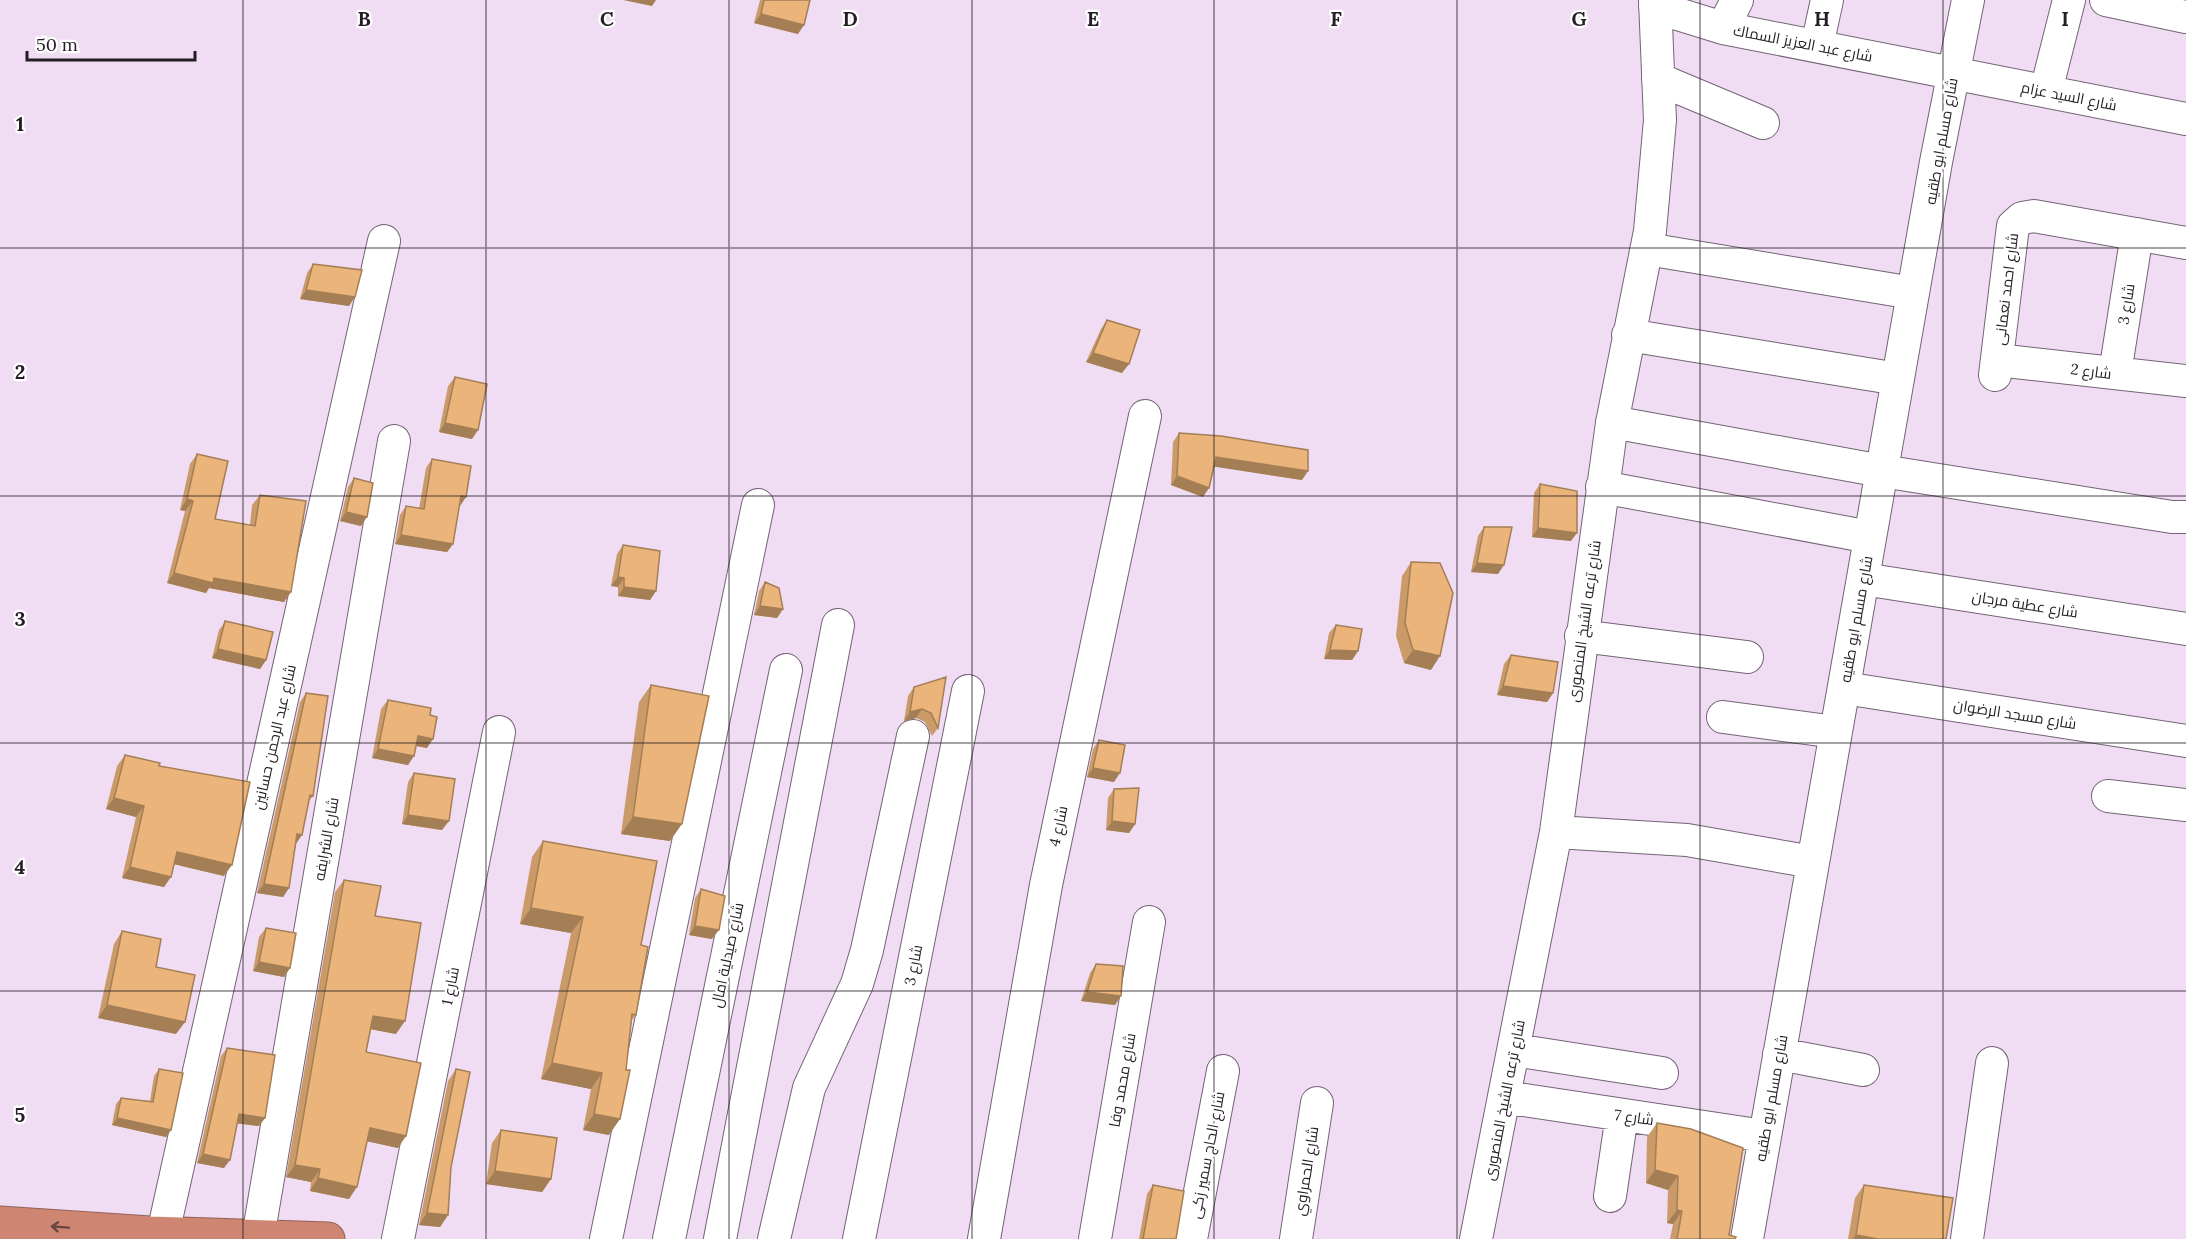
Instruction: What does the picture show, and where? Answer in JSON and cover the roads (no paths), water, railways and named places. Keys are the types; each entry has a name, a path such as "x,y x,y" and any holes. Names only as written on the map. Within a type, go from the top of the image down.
{"highway":[{"path":"0,1223 163,1233 328,1239"}],"street":[{"path":"1723,28 1737,0"},
{"path":"1817,46 1827,0"},
{"name":"شارع مسلم ابو طقيه","path":"1747,1239 1913,293 1968,0"},
{"path":"2046,91 2069,0"},
{"path":"2106,0 2186,17"},
{"name":"شارع عبد العزيز السماك","path":"1655,3 1723,28 1953,73"},
{"name":"شارع ترعه الشيخ المنصورى","path":"1476,1239 1556,832 1612,422 1647,249 1659,131 1655,3"},
{"name":"شارع السيد عزام","path":"1953,73 2186,119"},
{"path":"1658,79 1763,123"},
{"name":"شارع احمد نعمانى","path":"1996,367 2013,226 2022,218 2034,216 2137,234"},
{"path":"2137,234 2186,243"},
{"name":"شارع 3","path":"2115,373 2137,234"},
{"name":"شارع عبد الرحمن حسانين","path":"163,1233 384,241"},
{"path":"1647,249 1913,293"},
{"path":"1629,335 1898,379"},
{"name":"شارع 2","path":"1996,367 2115,373 2186,381"},
{"name":"شارع 4","path":"984,1239 1046,885 1145,416"},
{"path":"1612,422 1882,471 2172,517 2186,517"},
{"name":"شارع الشرايفه","path":"258,1237 394,441"},
{"path":"1602,487 1870,537"},
{"path":"606,1239 758,505"},
{"name":"شارع عطية مرجان","path":"1863,579 2186,628"},
{"path":"720,1239 838,625"},
{"path":"1581,636 1747,657"},
{"name":"شارع صيدلية امال","path":"669,1239 786,670"},
{"name":"شارع مسجد الرضوان","path":"1844,688 2186,741"},
{"name":"شارع 3","path":"859,1239 968,691"},
{"path":"1723,717 1836,732"},
{"name":"شارع 1","path":"398,1239 499,732"},
{"path":"774,1239 809,1088 856,984 867,950 913,736"},
{"path":"2108,796 2186,806"},
{"path":"1556,832 1687,840 1813,862"},
{"name":"شارع محمد وفا","path":"1095,1239 1149,922"},
{"path":"1514,1050 1662,1073"},
{"path":"1779,1054 1863,1070"},
{"path":"1966,1239 1992,1064"},
{"name":"شارع الحاج سمير زكى","path":"1191,1239 1223,1071"},
{"name":"شارع 7","path":"1504,1097 1764,1136"},
{"name":"شارع الحمراوي","path":"1296,1239 1317,1103"},
{"path":"1610,1196 1622,1115"}]}
